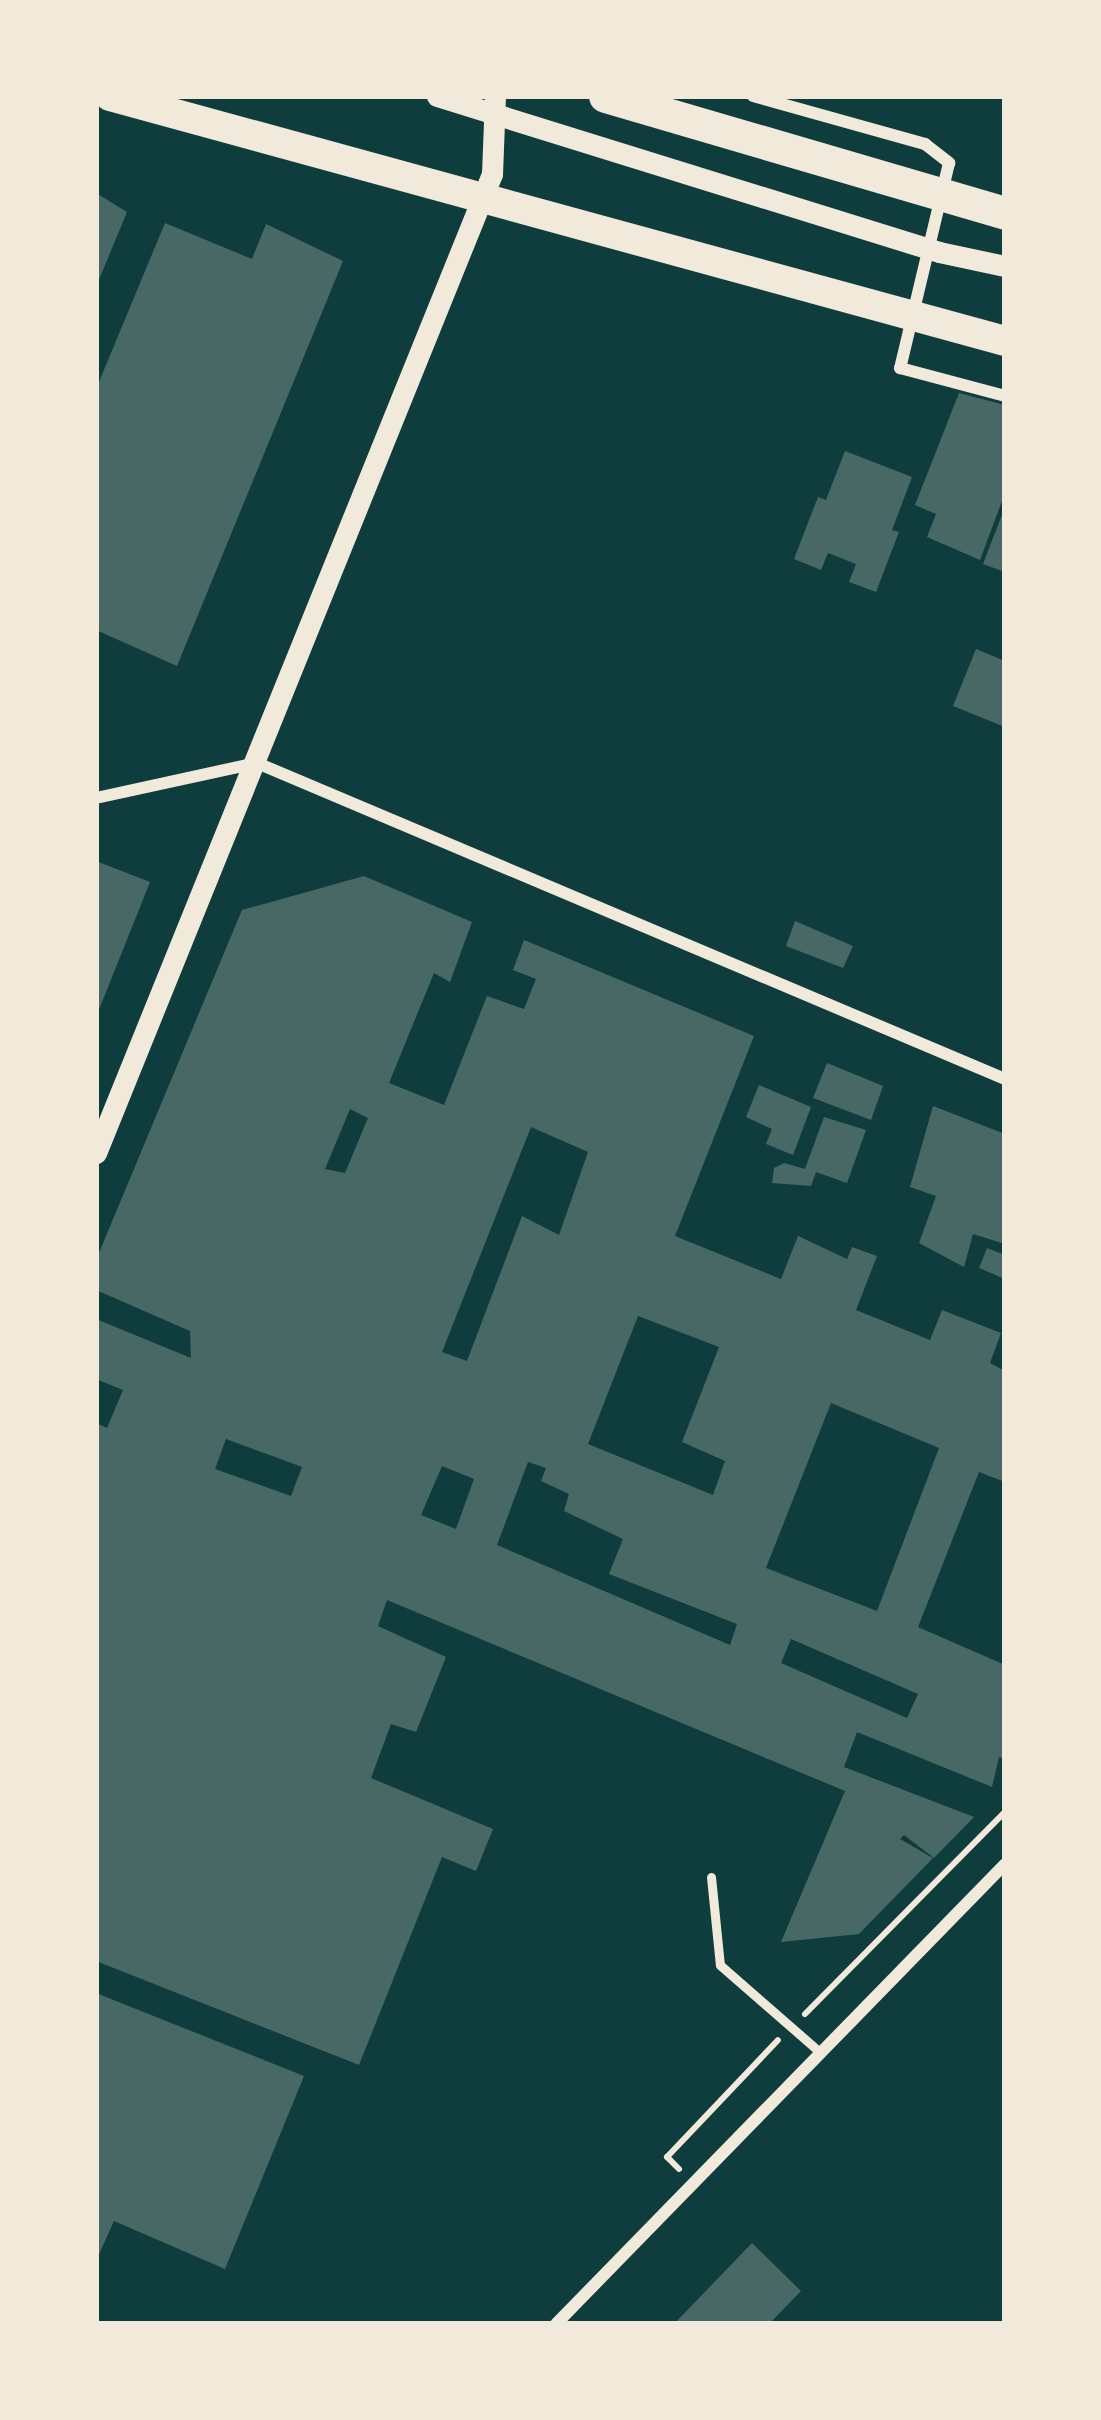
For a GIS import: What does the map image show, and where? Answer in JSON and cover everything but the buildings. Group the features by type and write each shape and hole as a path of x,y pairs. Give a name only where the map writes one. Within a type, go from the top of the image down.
{"highway":[{"path":"605,96 1005,213"}],"main road":[{"path":"110,96 1005,341"}],"street":[{"path":"436,96 939,252 1005,266"},
{"path":"96,1153 492,174 495,96"},
{"path":"753,96 925,144 949,163 900,368 1005,396"},
{"path":"96,798 257,763 1005,1078"},
{"path":"556,2324 1005,1864"}],"lane":[{"path":"711,1877 720,1965 820,2053"}],"path":[{"path":"682,2171 667,2157 1005,1812"}]}
